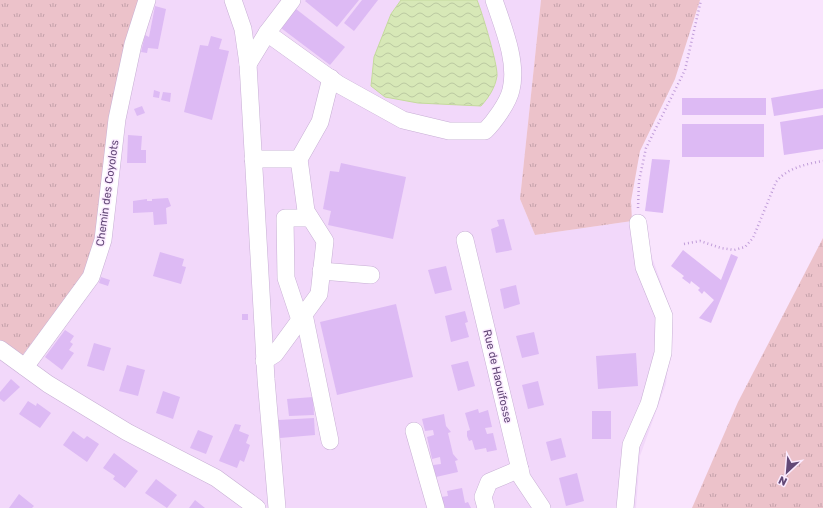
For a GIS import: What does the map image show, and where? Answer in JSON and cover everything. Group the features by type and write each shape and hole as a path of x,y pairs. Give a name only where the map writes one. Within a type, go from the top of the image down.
{"street":[{"name":"Chemin des Coyolots","path":"24,367 91,277 103,240 117,120 133,44 148,0"},
{"path":"233,0 243,29 248,64 264,361 277,508"},
{"path":"248,64 267,33 292,0"},
{"path":"267,33 331,78 403,120 449,131 485,132 494,121 511,91 512,56 494,0"},
{"path":"264,361 275,354 319,294 325,241 306,211 299,159 320,122 331,78"},
{"path":"253,159 299,159"},
{"path":"310,218 285,218 286,278 302,317 330,441"},
{"path":"625,508 631,445 650,404 663,353 664,316 644,267 638,223"},
{"name":"Rue de Haouifosse","path":"465,240 522,478 542,508"},
{"path":"321,271 371,275"},
{"path":"0,349 48,384 127,432 216,478 257,508"},
{"path":"414,431 436,508"},
{"path":"486,508 483,497 489,482 520,469"}],"path":[{"path":"638,223 639,180 646,148 685,70 701,0"},
{"path":"684,244 700,241 721,248 734,250 745,247 753,238 776,182 781,175 792,169 823,161"}],"shaded area":[{"path":"146,0 541,0 520,199 535,235 632,221 648,246 673,316 666,384 640,456 636,508 0,508 0,345"}],"green space":[{"path":"0,0 146,0 99,241 85,273 21,357 0,345"},
{"path":"541,0 700,0 675,79 640,151 631,201 632,221 535,235 520,199"},
{"path":"823,238 823,508 692,508 738,402"}],"water":[{"path":"401,0 477,0 486,26 497,70 495,84 487,99 481,106 418,103 385,97 371,86 374,57 391,14"}],"building":[{"path":"359,0 337,27 305,1"},
{"path":"362,0 378,0 354,31 344,23"},
{"path":"155,6 166,9 158,49 148,48 147,53 141,52 145,35 149,37"},
{"path":"296,9 345,47 330,65 281,28"},
{"path":"211,36 222,39 219,49 229,51 212,120 184,112 200,45 208,46"},
{"path":"823,89 823,108 774,116 771,98"},
{"path":"154,90 160,92 159,98 153,97"},
{"path":"163,92 171,93 170,102 161,100"},
{"path":"682,98 766,98 766,115 682,115"},
{"path":"142,106 145,113 137,116 134,109"},
{"path":"823,115 823,149 784,155 780,122"},
{"path":"682,124 764,124 764,157 682,157"},
{"path":"128,135 142,136 141,150 146,150 146,163 127,163"},
{"path":"652,159 670,160 663,213 645,211"},
{"path":"341,163 406,177 393,239 328,225 331,211 323,209 330,171 339,172"},
{"path":"168,198 171,206 166,208 167,224 154,225 153,212 133,213 133,201 147,199 147,201 152,201 152,199"},
{"path":"504,219 512,250 496,253 491,229 499,226 497,220"},
{"path":"683,250 721,280 731,254 738,257 711,323 699,318 714,300 704,291 702,294 698,290 700,288 691,281 690,284 682,278 684,276 671,266"},
{"path":"160,252 184,259 182,266 186,267 181,284 153,276"},
{"path":"446,266 452,290 435,294 428,270"},
{"path":"101,277 110,280 108,286 99,283"},
{"path":"516,285 520,304 504,309 500,289"},
{"path":"396,304 413,377 337,395 320,322"},
{"path":"465,311 468,322 465,323 469,337 451,342 445,316"},
{"path":"242,314 248,314 248,320 242,320"},
{"path":"65,330 74,336 70,342 73,344 69,350 74,353 62,370 45,357"},
{"path":"534,332 539,354 522,358 516,336"},
{"path":"94,343 111,348 104,371 87,366"},
{"path":"636,353 638,386 598,389 596,356"},
{"path":"468,361 475,386 458,391 451,365"},
{"path":"127,365 145,370 138,396 119,391"},
{"path":"11,379 20,387 4,402 0,399 0,392"},
{"path":"538,381 544,405 528,409 522,385"},
{"path":"163,391 180,397 173,419 156,413"},
{"path":"313,397 314,415 289,416 287,399"},
{"path":"28,401 36,406 37,403 51,413 40,428 19,414"},
{"path":"478,409 479,413 488,410 492,427 485,428 487,434 493,433 497,450 487,452 486,448 475,450 472,440 469,441 467,431 470,430 465,413"},
{"path":"592,411 611,411 611,439 592,439"},
{"path":"444,414 446,426 451,432 448,433 453,454 458,460 455,461 458,472 436,477 433,465 441,464 440,457 432,459 427,437 434,435 433,430 425,431 422,419"},
{"path":"314,418 315,435 280,438 278,420"},
{"path":"235,424 241,425 239,431 249,435 246,443 250,445 244,462 240,460 237,468 219,461"},
{"path":"198,430 213,436 206,454 190,448"},
{"path":"73,431 84,439 87,436 99,444 87,462 63,445"},
{"path":"561,438 566,457 551,461 546,442"},
{"path":"114,453 138,471 125,488 113,479 115,476 103,468"},
{"path":"577,473 584,501 566,506 559,478"},
{"path":"156,479 177,495 167,508 145,493"},
{"path":"462,488 465,503 468,502 471,508 444,508 441,497 448,496 447,491"},
{"path":"19,494 34,506 32,508 9,508"},
{"path":"195,500 205,508 189,508"}]}
